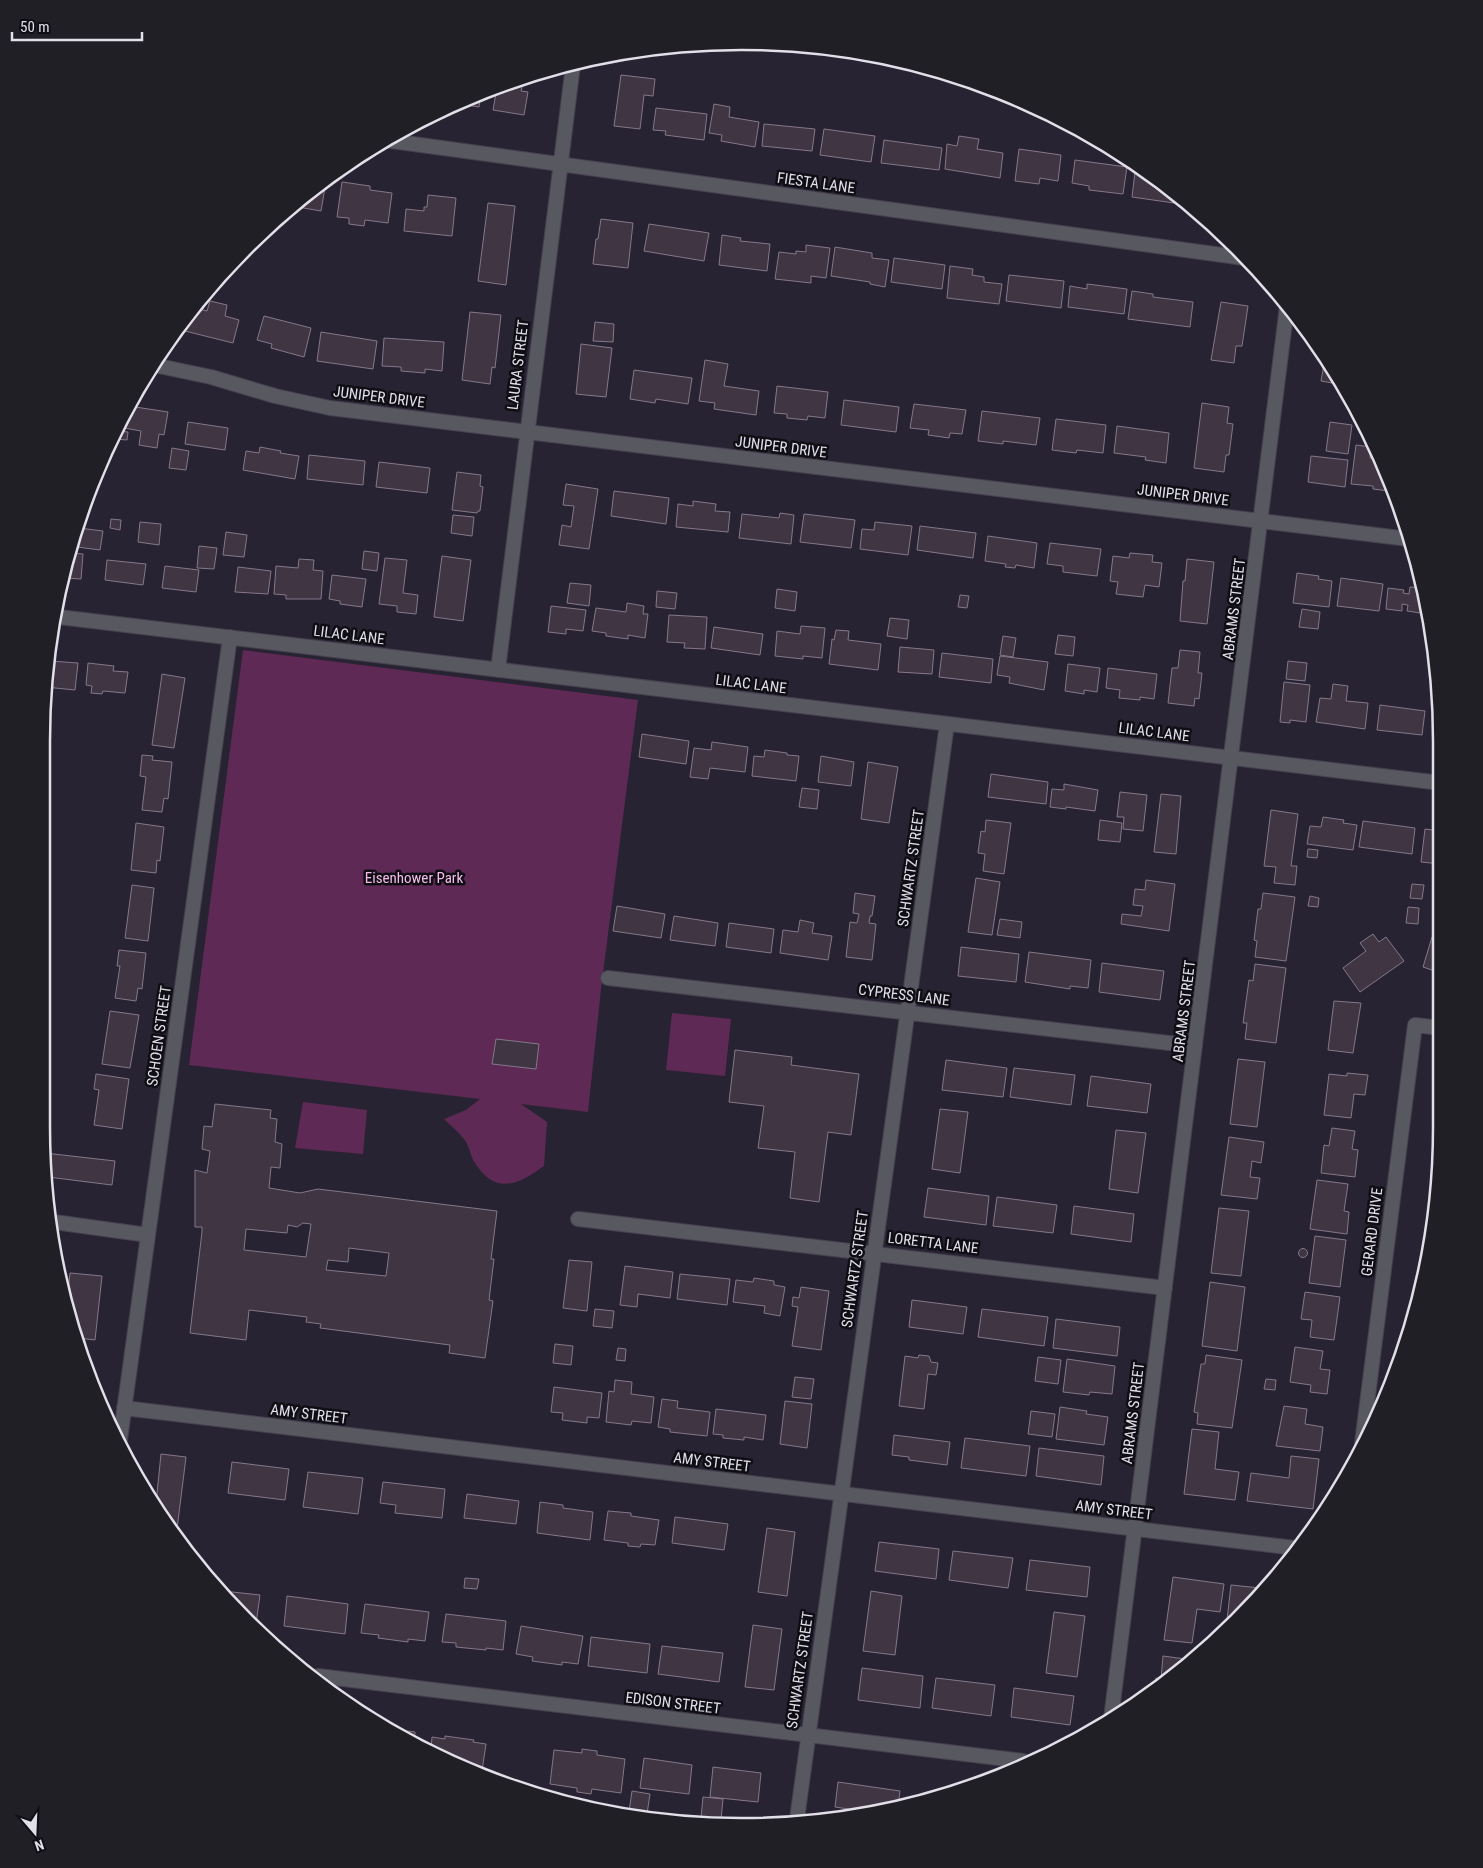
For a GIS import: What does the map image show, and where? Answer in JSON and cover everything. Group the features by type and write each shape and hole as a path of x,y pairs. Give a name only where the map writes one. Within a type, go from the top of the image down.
{"street":[{"name":"LAURA STREET","path":"498,670 572,72"},
{"name":"FIESTA LANE","path":"398,142 1233,257"},
{"name":"ABRAMS STREET","path":"1112,1710 1286,316"},
{"name":"JUNIPER DRIVE","path":"161,367 211,377 275,396 330,408 1402,538"},
{"name":"LILAC LANE","path":"61,617 1433,782"},
{"name":"SCHOEN STREET","path":"121,1432 230,637"},
{"name":"SCHWARTZ STREET","path":"797,1816 807,1735 947,724"},
{"name":"CYPRESS LANE","path":"608,978 907,1011 1196,1046"},
{"name":"GERARD DRIVE","path":"1364,1427 1415,1025 1433,1027"},
{"name":"LORETTA LANE","path":"578,1219 1165,1288"},
{"path":"57,1222 148,1235"},
{"name":"AMY STREET","path":"124,1408 1290,1547"},
{"name":"EDISON STREET","path":"323,1677 1017,1760"}],"green space":[{"name":"Eisenhower Park","path":"243,650 638,700 601,989 588,1112 521,1104 547,1122 544,1166 526,1178 508,1184 491,1180 475,1163 464,1139 444,1119 466,1110 480,1099 189,1065"},
{"path":"672,1013 731,1019 725,1076 666,1070"},
{"path":"303,1102 367,1110 363,1154 295,1148"}],"building":[{"path":"621,75 655,79 653,96 644,95 640,129 614,126"},
{"path":"522,86 521,91 528,92 524,115 493,110 495,96"},
{"path":"480,102 479,107 471,106"},
{"path":"714,104 730,107 729,117 759,122 755,147 721,141 722,135 709,133"},
{"path":"656,108 707,114 704,140 665,135 666,131 653,130"},
{"path":"764,124 815,129 812,151 762,146"},
{"path":"824,129 875,136 871,162 820,155"},
{"path":"959,136 979,139 977,149 1003,153 1000,178 945,169 947,144 957,146"},
{"path":"884,140 942,148 939,170 881,163"},
{"path":"1019,149 1061,155 1058,181 1040,178 1039,184 1015,181"},
{"path":"1075,160 1127,168 1123,194 1089,190 1089,186 1072,183"},
{"path":"1135,173 1174,203 1132,197"},
{"path":"342,182 370,186 370,190 392,193 388,223 365,220 364,226 349,224 349,218 337,217"},
{"path":"325,190 321,211 303,208"},
{"path":"428,195 456,198 452,236 404,231 406,209 424,211 424,207 427,207"},
{"path":"488,203 515,206 506,285 478,281"},
{"path":"601,219 633,223 628,268 593,264"},
{"path":"649,224 709,233 704,261 644,251"},
{"path":"722,235 741,238 740,241 770,244 767,271 719,265"},
{"path":"806,245 830,248 826,278 811,276 811,283 775,279 779,252 796,254 796,251 806,252"},
{"path":"835,247 872,253 872,258 889,260 885,287 870,284 870,282 831,276"},
{"path":"894,258 945,265 942,289 891,282"},
{"path":"950,266 973,269 972,275 984,277 984,282 1002,284 999,304 947,298"},
{"path":"1009,275 1064,281 1061,308 1006,301"},
{"path":"1087,284 1127,289 1124,314 1068,307 1070,286 1087,289"},
{"path":"1132,291 1153,294 1153,297 1193,302 1190,327 1128,319"},
{"path":"210,301 227,305 225,316 239,320 233,343 186,331 202,310 207,311"},
{"path":"1221,302 1248,306 1242,346 1236,346 1234,363 1211,360"},
{"path":"470,312 501,315 495,368 492,367 490,384 462,380"},
{"path":"264,316 311,328 304,357 271,348 272,344 257,340"},
{"path":"595,322 614,324 613,342 593,341"},
{"path":"321,332 377,341 373,369 317,361"},
{"path":"384,338 444,342 442,371 425,369 425,373 401,371 401,367 382,366"},
{"path":"581,344 612,348 606,397 576,394"},
{"path":"705,360 728,364 724,386 759,391 756,415 714,409 715,403 699,401"},
{"path":"1323,369 1332,383 1321,381"},
{"path":"634,370 692,378 688,404 656,399 655,403 630,399"},
{"path":"777,386 828,392 825,418 808,416 807,420 787,418 787,414 774,413"},
{"path":"844,400 899,407 896,432 841,425"},
{"path":"1202,403 1229,407 1227,423 1233,424 1229,455 1226,455 1224,472 1194,468"},
{"path":"914,404 966,410 962,434 950,433 949,438 928,435 929,430 910,428"},
{"path":"137,407 168,412 164,435 159,434 157,448 139,445 141,431 125,428"},
{"path":"982,411 1040,418 1036,445 1003,441 1003,444 978,441"},
{"path":"1056,419 1106,425 1103,453 1077,450 1076,453 1052,450"},
{"path":"188,422 228,428 225,450 185,444"},
{"path":"1330,422 1352,425 1348,454 1326,451"},
{"path":"1117,426 1169,433 1166,463 1145,460 1146,457 1114,453"},
{"path":"123,432 128,432 127,440 119,439"},
{"path":"1356,445 1367,446 1385,491 1373,489 1373,486 1351,484"},
{"path":"260,447 299,456 295,479 243,470 246,451 259,453"},
{"path":"172,448 189,451 186,470 169,468"},
{"path":"309,455 365,461 363,485 307,479"},
{"path":"1311,456 1348,460 1345,487 1308,482"},
{"path":"379,462 430,468 427,493 376,487"},
{"path":"457,472 481,475 480,486 483,487 480,511 477,513 452,510"},
{"path":"566,484 598,489 589,549 559,545 562,525 571,527 574,506 563,505"},
{"path":"614,491 669,498 666,524 611,516"},
{"path":"693,501 716,504 715,511 730,512 728,532 676,527 678,504 693,506"},
{"path":"780,513 794,515 791,544 739,538 742,514 779,518"},
{"path":"804,514 855,520 851,548 800,542"},
{"path":"453,515 474,517 472,536 451,533"},
{"path":"111,519 121,520 120,530 110,528"},
{"path":"140,522 161,524 159,545 138,542"},
{"path":"875,522 912,526 908,555 860,549 862,529 874,530"},
{"path":"920,526 976,533 973,558 917,550"},
{"path":"84,529 103,531 100,550 79,547"},
{"path":"226,532 247,535 244,557 223,555"},
{"path":"988,536 1037,543 1034,568 1016,565 1015,568 1005,567 1006,564 985,561"},
{"path":"1050,543 1101,549 1097,576 1063,572 1063,566 1047,564"},
{"path":"199,546 217,548 214,569 197,568"},
{"path":"364,551 379,553 377,571 362,569"},
{"path":"77,553 83,554 81,579 70,578"},
{"path":"1130,553 1153,555 1152,562 1162,563 1159,587 1145,585 1143,597 1116,594 1118,582 1110,581 1113,556 1129,558"},
{"path":"442,556 471,560 463,621 434,617"},
{"path":"385,558 407,560 403,593 418,595 416,614 397,612 397,606 379,604"},
{"path":"299,559 314,560 313,570 323,571 321,599 286,599 286,595 274,594 276,566 298,568"},
{"path":"1187,559 1214,562 1207,624 1180,621 1183,581 1185,581"},
{"path":"107,560 146,564 143,585 105,580"},
{"path":"165,566 199,570 196,592 162,588"},
{"path":"238,567 271,571 268,594 235,592"},
{"path":"1297,573 1319,576 1318,579 1332,581 1329,607 1293,603"},
{"path":"332,575 366,579 362,607 340,604 340,601 329,599"},
{"path":"1341,578 1383,584 1379,611 1337,606"},
{"path":"570,583 591,585 589,606 567,603"},
{"path":"1410,587 1415,587 1421,613 1407,611 1408,605 1402,604 1402,611 1386,609 1388,588 1404,590 1403,593 1409,594"},
{"path":"777,589 797,592 795,611 775,608"},
{"path":"657,591 677,593 675,609 656,607"},
{"path":"960,595 969,596 967,608 958,607"},
{"path":"627,603 644,606 643,614 648,614 645,638 628,635 628,639 606,636 606,633 592,631 596,608 626,612"},
{"path":"551,606 586,610 583,631 566,629 566,634 548,632"},
{"path":"1302,609 1320,612 1318,629 1299,627"},
{"path":"669,615 707,617 705,649 684,648 685,643 667,642"},
{"path":"890,618 909,620 907,639 887,636"},
{"path":"801,626 825,628 822,658 803,656 803,659 775,656 777,631 800,634"},
{"path":"714,627 763,634 760,655 711,648"},
{"path":"836,630 849,631 848,640 881,644 878,670 829,664 832,639 834,640"},
{"path":"1058,635 1075,637 1073,656 1055,654"},
{"path":"1003,636 1016,638 1013,657 1000,655"},
{"path":"900,647 934,650 932,674 898,672"},
{"path":"1180,650 1200,652 1198,673 1202,673 1199,699 1195,698 1194,706 1168,703 1172,668 1178,668"},
{"path":"942,653 993,659 991,683 939,677"},
{"path":"1000,656 1048,662 1044,690 1009,683 1010,677 997,675"},
{"path":"55,661 78,663 75,690 52,688"},
{"path":"1288,661 1307,663 1305,681 1286,679"},
{"path":"88,663 114,666 113,671 128,672 125,693 103,691 102,694 91,693 92,686 86,685"},
{"path":"1068,664 1100,668 1097,692 1084,690 1084,694 1065,691"},
{"path":"1108,668 1157,674 1154,699 1140,697 1140,700 1119,698 1120,690 1106,688"},
{"path":"162,674 185,678 174,748 152,745"},
{"path":"1284,682 1310,685 1306,722 1290,720 1290,723 1280,722"},
{"path":"1333,684 1348,686 1346,701 1368,703 1365,729 1316,722 1320,698 1331,699"},
{"path":"1380,705 1425,711 1422,735 1377,730"},
{"path":"642,734 689,741 686,764 639,757"},
{"path":"712,742 748,747 745,772 710,768 708,779 690,777 694,748 711,750"},
{"path":"765,750 799,756 796,781 752,776 754,756 764,757"},
{"path":"142,755 153,756 152,760 172,762 168,799 164,798 162,812 142,810 146,777 140,776"},
{"path":"821,756 854,762 851,786 818,782"},
{"path":"868,762 898,767 889,823 861,819"},
{"path":"991,774 1048,782 1046,804 988,797"},
{"path":"1064,784 1098,790 1095,811 1050,807 1052,789 1064,790"},
{"path":"802,788 819,790 817,809 799,807"},
{"path":"1120,792 1147,795 1143,831 1123,829 1124,817 1117,817"},
{"path":"1161,794 1181,796 1176,854 1154,852"},
{"path":"1271,810 1298,814 1291,866 1297,866 1295,885 1274,883 1276,867 1264,866"},
{"path":"1323,817 1344,820 1343,823 1357,825 1353,850 1307,844 1310,826 1321,827"},
{"path":"986,820 1011,823 1004,874 983,871 985,854 978,853 981,831 985,832"},
{"path":"1100,820 1122,823 1120,842 1098,840"},
{"path":"1363,821 1415,828 1412,854 1359,847"},
{"path":"136,823 164,827 160,861 157,860 156,873 131,870"},
{"path":"1425,829 1433,830 1433,863 1421,862"},
{"path":"1308,849 1318,850 1317,858 1307,857"},
{"path":"976,878 1000,882 992,935 968,932"},
{"path":"1146,880 1175,884 1169,931 1121,924 1122,914 1141,916 1143,906 1133,905 1135,889 1145,890"},
{"path":"1412,884 1424,885 1422,899 1410,898"},
{"path":"132,885 154,888 148,941 125,938"},
{"path":"855,893 875,896 869,923 876,924 872,960 846,957 850,922 857,923 859,914 853,913"},
{"path":"1263,893 1295,897 1286,961 1255,957 1257,941 1254,940 1258,909 1261,909"},
{"path":"1310,896 1319,898 1318,907 1308,906"},
{"path":"617,906 665,914 661,938 613,931"},
{"path":"1408,907 1419,908 1418,924 1406,923"},
{"path":"674,916 718,923 715,946 670,940"},
{"path":"1000,919 1022,922 1020,938 997,935"},
{"path":"800,920 814,923 812,933 832,936 828,960 780,953 783,930 798,932"},
{"path":"729,923 774,929 771,953 726,947"},
{"path":"1373,934 1379,942 1386,937 1404,961 1360,992 1343,968 1366,951 1360,943"},
{"path":"1432,937 1433,937 1433,970 1423,967"},
{"path":"961,947 1019,954 1016,982 958,976"},
{"path":"119,950 146,953 142,989 138,988 136,1001 115,998 120,966 117,966"},
{"path":"1029,952 1091,960 1088,988 1070,986 1070,989 1025,982"},
{"path":"1102,963 1164,971 1160,1000 1099,992"},
{"path":"1255,964 1286,968 1276,1043 1245,1039 1247,1023 1243,1023 1249,980 1253,981"},
{"path":"1334,1001 1361,1003 1353,1053 1328,1050"},
{"path":"110,1011 139,1015 130,1068 102,1064"},
{"path":"496,1039 539,1044 536,1069 492,1064"},
{"path":"735,1050 792,1057 791,1065 859,1074 851,1135 828,1132 819,1202 790,1198 795,1152 758,1148 764,1106 729,1102"},
{"path":"1238,1059 1265,1062 1257,1127 1230,1124"},
{"path":"946,1060 1007,1068 1003,1097 942,1090"},
{"path":"1014,1068 1075,1075 1071,1105 1010,1097"},
{"path":"1347,1073 1368,1075 1365,1095 1354,1094 1351,1118 1324,1115 1329,1074 1347,1076"},
{"path":"96,1074 129,1079 122,1129 94,1125 99,1090 94,1089"},
{"path":"1091,1076 1151,1084 1147,1113 1087,1106"},
{"path":"215,1104 271,1110 270,1118 277,1119 275,1142 282,1144 280,1168 271,1167 269,1188 300,1193 318,1189 497,1211 491,1259 494,1259 489,1300 493,1301 485,1358 449,1353 450,1345 320,1328 321,1324 306,1322 307,1317 249,1310 246,1340 190,1333 202,1232 202,1227 195,1227 195,1170 207,1173 210,1151 202,1149 204,1126 212,1127","holes":["303,1223 311,1224 306,1257 244,1250 246,1229 287,1233 288,1225 297,1227","349,1248 389,1253 386,1276 326,1270 328,1260 348,1262"]},
{"path":"940,1109 968,1112 960,1173 932,1169"},
{"path":"1332,1128 1355,1131 1352,1149 1358,1150 1355,1177 1321,1173 1324,1145 1329,1146"},
{"path":"1116,1130 1146,1133 1138,1193 1109,1189"},
{"path":"1229,1137 1264,1142 1261,1163 1252,1161 1250,1177 1260,1178 1257,1199 1221,1195"},
{"path":"51,1154 115,1161 112,1185 52,1177"},
{"path":"1317,1180 1348,1184 1344,1211 1349,1212 1347,1234 1310,1229"},
{"path":"928,1188 989,1196 986,1225 924,1217"},
{"path":"997,1197 1057,1205 1053,1233 993,1226"},
{"path":"1074,1206 1134,1214 1131,1242 1071,1234"},
{"path":"1219,1208 1249,1211 1241,1276 1211,1273"},
{"path":"1315,1236 1346,1240 1340,1287 1309,1283"},
{"path":"1303,1248 1308,1253 1303,1258 1298,1253"},
{"path":"569,1260 592,1262 587,1311 563,1308"},
{"path":"625,1266 673,1272 670,1298 638,1294 637,1307 620,1305"},
{"path":"70,1273 102,1276 95,1340 84,1339 69,1284"},
{"path":"680,1274 730,1279 727,1305 677,1299"},
{"path":"754,1278 774,1281 774,1285 785,1287 780,1316 764,1313 765,1306 733,1302 736,1280 753,1282"},
{"path":"1210,1282 1245,1287 1237,1351 1202,1346"},
{"path":"801,1287 829,1291 821,1350 792,1346 798,1307 792,1306 793,1297 799,1298"},
{"path":"1305,1292 1340,1297 1334,1340 1310,1337 1312,1320 1301,1319"},
{"path":"912,1300 967,1307 963,1334 909,1327"},
{"path":"595,1309 614,1311 612,1328 593,1326"},
{"path":"982,1309 1048,1317 1044,1346 978,1337"},
{"path":"1056,1319 1120,1327 1117,1356 1053,1348"},
{"path":"555,1344 573,1346 571,1365 553,1363"},
{"path":"1295,1347 1323,1351 1320,1369 1330,1370 1327,1394 1310,1392 1311,1385 1290,1382"},
{"path":"618,1348 626,1349 625,1361 616,1360"},
{"path":"919,1355 929,1356 931,1362 938,1363 936,1375 928,1374 924,1409 899,1406 905,1356 918,1358"},
{"path":"1206,1355 1242,1360 1232,1428 1197,1424 1198,1413 1194,1412 1201,1364 1205,1364"},
{"path":"1038,1357 1061,1360 1058,1384 1035,1381"},
{"path":"1067,1359 1115,1366 1112,1394 1090,1392 1089,1395 1063,1392"},
{"path":"795,1377 814,1379 811,1399 792,1397"},
{"path":"1266,1379 1276,1380 1275,1390 1264,1389"},
{"path":"615,1380 632,1382 631,1394 654,1397 651,1423 632,1421 631,1425 606,1422 609,1391 614,1392"},
{"path":"554,1387 602,1393 599,1418 587,1417 587,1423 562,1420 563,1413 551,1412"},
{"path":"662,1399 678,1401 677,1408 710,1412 707,1436 670,1432 670,1429 658,1427"},
{"path":"785,1401 812,1404 807,1448 780,1444"},
{"path":"1284,1406 1307,1409 1305,1424 1323,1427 1320,1451 1276,1446"},
{"path":"1060,1407 1087,1411 1086,1414 1108,1417 1104,1445 1056,1439"},
{"path":"716,1409 766,1415 763,1440 744,1437 744,1440 723,1438 723,1435 713,1434"},
{"path":"1031,1411 1055,1414 1052,1437 1028,1434"},
{"path":"1192,1429 1219,1432 1215,1469 1239,1472 1235,1500 1184,1494"},
{"path":"894,1435 950,1442 947,1465 909,1460 909,1457 892,1455"},
{"path":"965,1438 1030,1446 1026,1476 961,1468"},
{"path":"1039,1448 1104,1456 1101,1485 1036,1476"},
{"path":"161,1454 186,1457 177,1525 157,1495"},
{"path":"1291,1456 1319,1459 1313,1509 1247,1501 1251,1473 1289,1478"},
{"path":"232,1462 289,1469 285,1500 228,1493"},
{"path":"308,1472 363,1478 358,1514 303,1507"},
{"path":"383,1482 445,1489 442,1518 395,1513 396,1505 380,1503"},
{"path":"467,1494 519,1501 516,1524 464,1518"},
{"path":"540,1502 563,1505 563,1508 593,1512 590,1540 537,1533"},
{"path":"608,1511 631,1513 631,1516 659,1520 655,1545 641,1544 640,1547 628,1546 628,1543 604,1540"},
{"path":"675,1517 728,1524 724,1550 672,1543"},
{"path":"767,1528 795,1532 787,1596 758,1592"},
{"path":"879,1542 939,1549 936,1579 875,1571"},
{"path":"953,1551 1013,1558 1008,1588 949,1580"},
{"path":"1030,1560 1090,1567 1087,1597 1026,1590"},
{"path":"1173,1577 1224,1584 1220,1612 1197,1609 1192,1643 1164,1640"},
{"path":"465,1578 479,1579 477,1589 464,1588"},
{"path":"1231,1585 1256,1588 1230,1615 1227,1618"},
{"path":"871,1591 902,1596 895,1655 863,1651"},
{"path":"231,1592 260,1595 257,1619"},
{"path":"287,1596 348,1604 345,1634 284,1626"},
{"path":"365,1604 429,1612 425,1641 408,1639 408,1642 378,1638 379,1635 361,1633"},
{"path":"1054,1612 1085,1616 1077,1677 1046,1673"},
{"path":"446,1614 506,1621 503,1650 456,1647 456,1643 442,1642"},
{"path":"753,1625 782,1629 774,1690 745,1687"},
{"path":"521,1626 583,1636 578,1664 562,1662 562,1665 532,1661 533,1657 516,1654"},
{"path":"591,1637 650,1644 647,1673 588,1666"},
{"path":"662,1646 723,1653 719,1682 658,1674"},
{"path":"1163,1656 1182,1659 1162,1675"},
{"path":"862,1668 923,1676 920,1708 858,1700"},
{"path":"936,1678 995,1685 991,1716 932,1708"},
{"path":"1014,1688 1074,1696 1070,1725 1011,1717"},
{"path":"445,1736 474,1740 473,1742 486,1744 483,1767 431,1744 432,1737 445,1739"},
{"path":"582,1749 597,1751 597,1755 625,1759 621,1793 592,1789 591,1794 577,1792 577,1788 550,1784 554,1750 582,1753"},
{"path":"644,1758 692,1765 689,1794 640,1788"},
{"path":"713,1767 761,1773 758,1802 710,1797"},
{"path":"838,1782 900,1791 899,1799 876,1805 850,1809 835,1807"},
{"path":"632,1791 650,1794 647,1811 629,1809"},
{"path":"703,1797 723,1799 721,1818 701,1817"}]}
